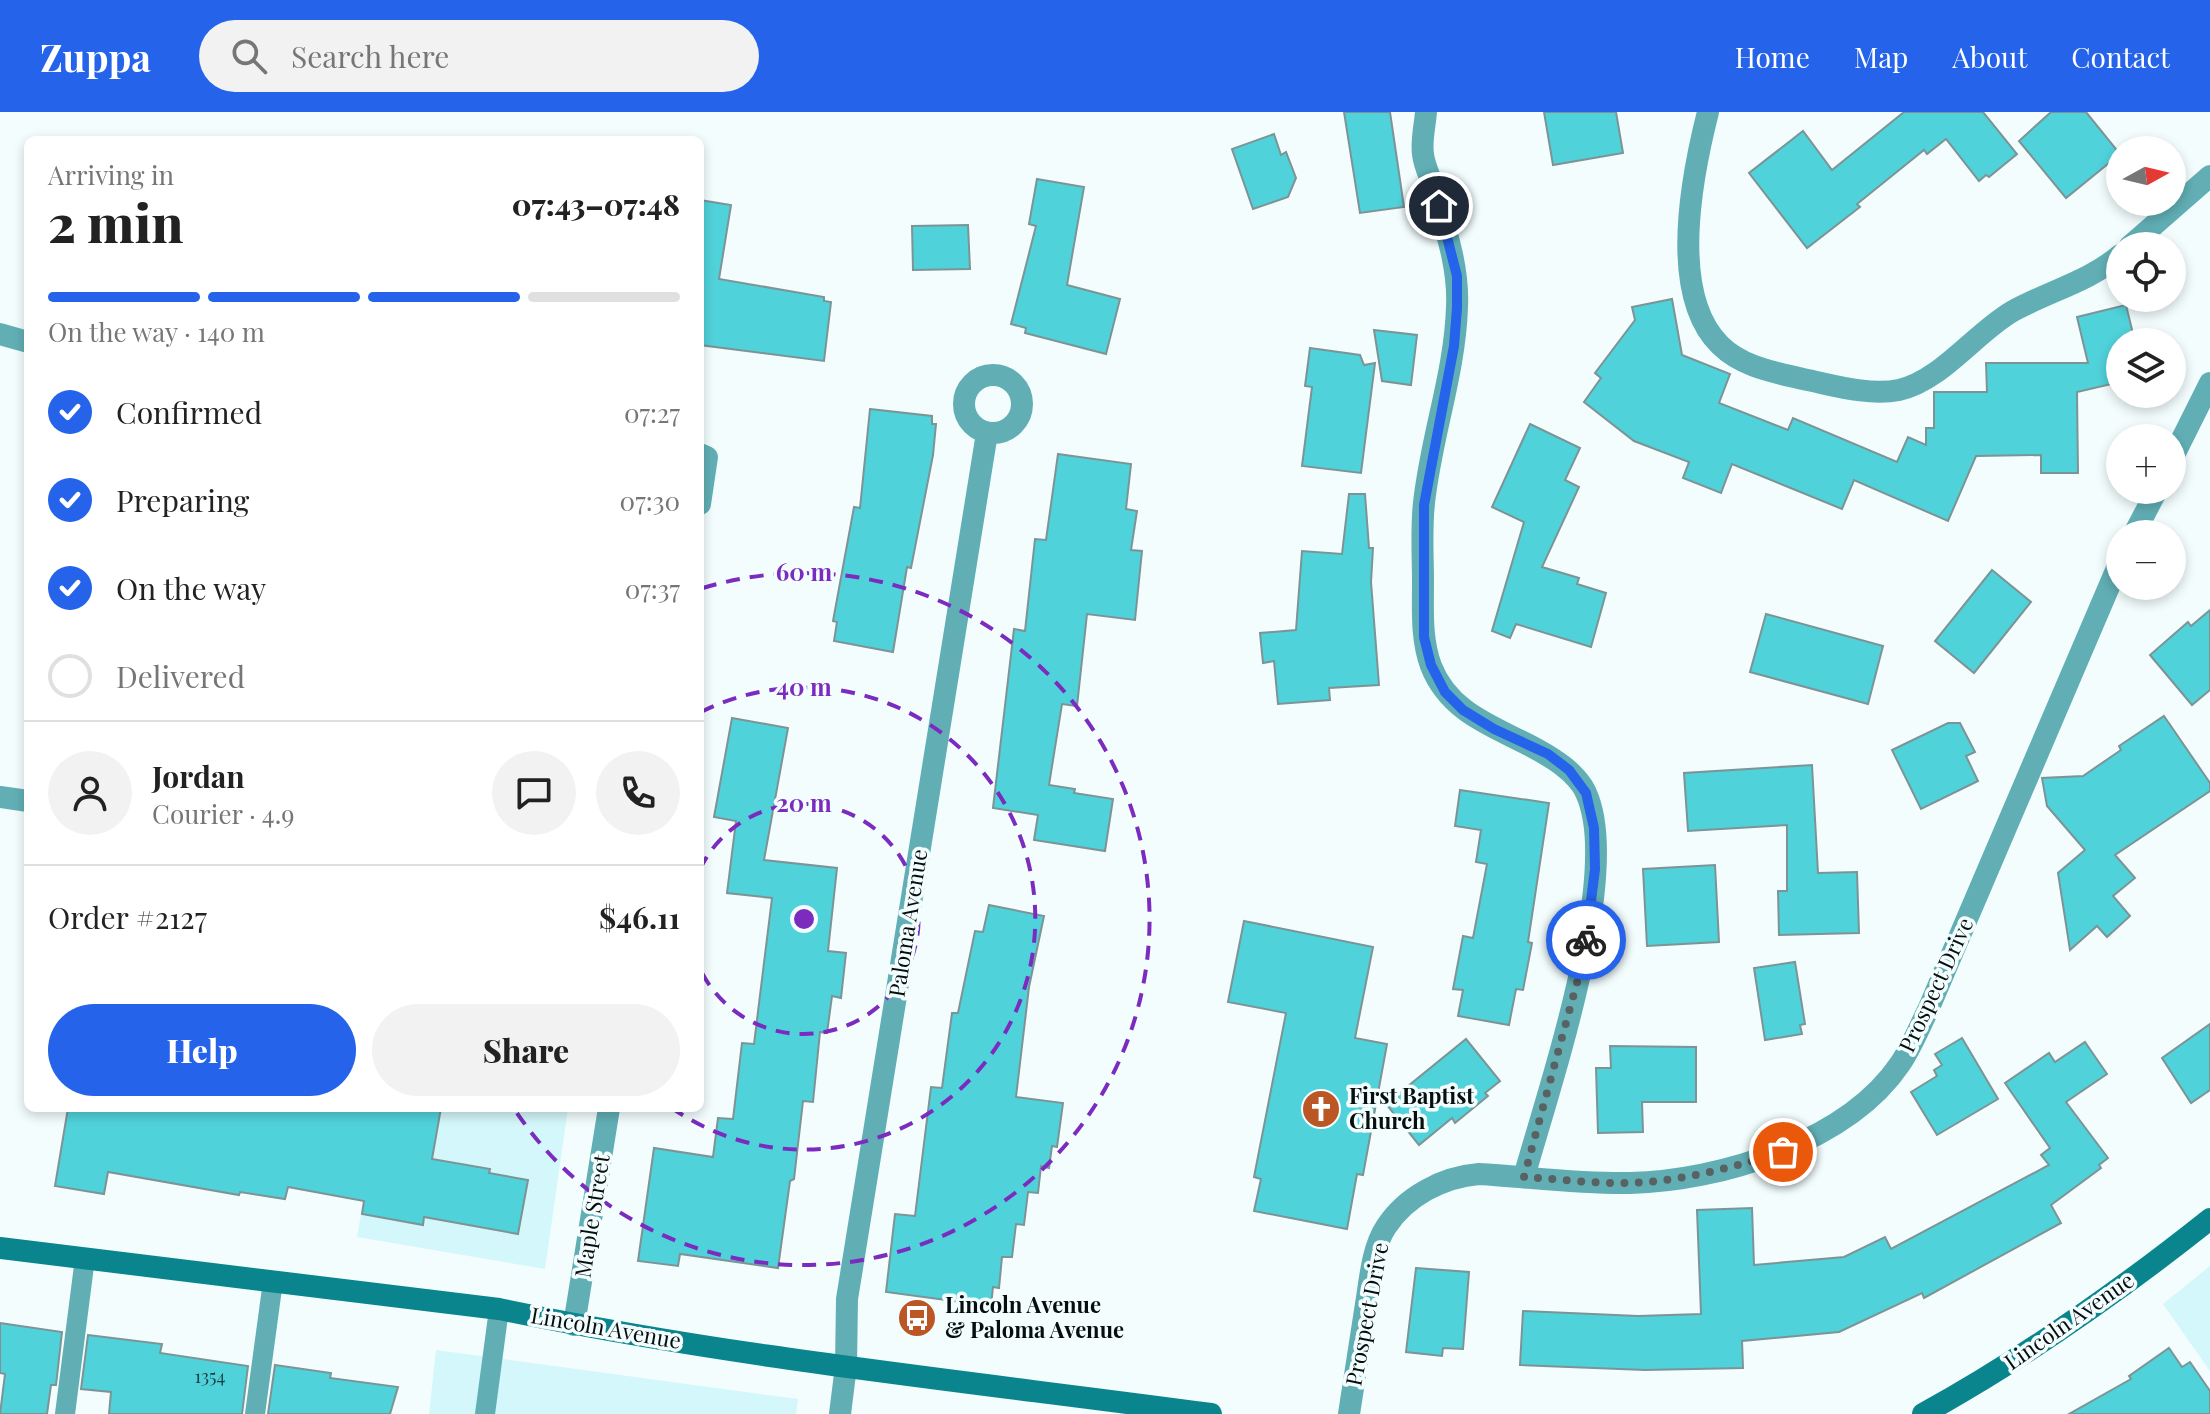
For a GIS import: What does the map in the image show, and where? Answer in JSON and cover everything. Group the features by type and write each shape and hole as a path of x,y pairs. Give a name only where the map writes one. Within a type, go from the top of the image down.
{"main road":[{"name":"Lincoln Avenue","path":"1923,1414 1980,1383 2168,1252 2210,1219"},
{"name":"Lincoln Avenue","path":"0,1248 499,1309 574,1325 846,1366 1146,1410 1211,1414"}],"street":[{"path":"1426,112 1423,155 1457,276 1457,308 1454,346 1424,505 1424,637 1431,665 1445,692 1463,710 1494,729 1548,754 1569,770 1586,793 1594,828 1594,884 1579,975 1524,1177"},
{"path":"1708,112 1698,152 1690,211 1689,262 1695,300 1706,325 1720,345 1741,360 1762,369 1846,388 1898,390 1919,383 2011,312 2106,263"},
{"path":"2146,232 2210,176"},
{"path":"0,334 24,341"},
{"path":"2186,431 2210,383"},
{"name":"Paloma Avenue","path":"840,1414 846,1366 847,1299 987,433"},
{"name":"Prospect Drive","path":"1349,1414 1373,1266 1385,1228 1409,1202 1430,1187 1456,1176 1479,1174 1630,1183 1687,1177 1783,1152 1836,1124 1869,1097 1899,1065 1928,1010 2106,594"},
{"path":"0,797 24,800"},
{"name":"Maple Street","path":"574,1325 608,1112"}],"lane":[{"path":"65,1414 85,1258"},
{"path":"255,1414 273,1281"},
{"path":"485,1414 499,1309"}],"shaded area":[{"path":"379,1112 567,1112 545,1269 357,1237"},
{"path":"2210,1266 2210,1371 2163,1304"},
{"path":"436,1350 798,1399 796,1414 429,1414"}],"building":[{"path":"1344,112 1390,112 1404,207 1360,213"},
{"path":"1544,112 1616,112 1623,153 1553,165"},
{"path":"1904,112 1983,112 2017,154 1989,177 1986,175 1979,181 1946,139 1927,154 1924,150 1857,204 1860,207 1807,248 1749,173 1803,131 1832,170"},
{"path":"2051,112 2086,112 2106,137 2106,165 2066,198 2019,141"},
{"path":"1274,134 1281,155 1286,152 1296,178 1288,197 1253,209 1232,149"},
{"path":"1037,179 1084,187 1067,285 1120,299 1106,354 1025,333 1026,328 1011,324 1036,226 1029,224"},
{"path":"704,201 731,205 719,279 824,297 824,301 831,302 824,361 704,346"},
{"path":"968,225 970,269 913,270 912,226"},
{"path":"1672,299 1682,355 1730,374 1719,403 1788,430 1793,418 1897,462 1908,437 1926,445 1926,428 1934,428 1934,392 1987,392 1986,363 2088,363 2077,317 2106,310 2128,312 2132,328 2106,328 2106,385 2077,392 2078,473 2041,473 2041,455 1976,456 1948,521 1854,480 1842,509 1732,464 1721,493 1683,478 1689,462 1634,441 1584,402 1601,378 1595,373 1635,320 1632,307"},
{"path":"1374,330 1417,335 1411,385 1382,381"},
{"path":"1310,348 1360,355 1364,365 1375,363 1361,473 1302,466 1312,387 1305,386"},
{"path":"870,409 932,416 932,424 936,424 933,455 911,568 907,567 893,652 834,641 837,622 833,621 854,507 860,508"},
{"path":"1530,424 1580,448 1565,480 1579,487 1542,567 1579,578 1577,584 1606,593 1591,647 1516,624 1510,638 1492,631 1524,522 1492,507"},
{"path":"1058,454 1131,464 1126,509 1137,511 1131,550 1142,551 1135,620 1087,614 1077,706 1062,704 1049,785 1075,789 1074,793 1113,799 1105,851 1034,840 1038,815 993,808 1014,629 1025,631 1035,539 1046,540"},
{"path":"1349,494 1365,494 1369,548 1373,548 1371,582 1379,685 1329,688 1330,700 1278,704 1274,661 1263,663 1260,633 1296,630 1302,551 1342,554"},
{"path":"1992,570 2031,602 1974,673 1935,641"},
{"path":"2210,610 2210,690 2192,705 2150,655 2188,622 2191,626"},
{"path":"1766,614 1883,646 1868,704 1750,672"},
{"path":"2164,716 2210,783 2210,791 2115,855 2135,878 2113,896 2130,916 2107,937 2097,926 2070,950 2058,873 2085,850 2047,806 2042,778 2083,776 2121,750 2119,746"},
{"path":"732,718 788,728 764,860 837,868 828,951 846,953 841,998 832,996 827,1033 820,1032 813,1102 803,1101 794,1179 790,1181 778,1268 680,1254 678,1266 638,1261 654,1148 713,1157 718,1118 733,1119 742,1043 754,1044 772,898 727,893 736,821 714,817"},
{"path":"1948,723 1960,723 1975,752 1966,756 1978,781 1921,809 1892,750"},
{"path":"1812,765 1818,873 1857,872 1859,933 1779,935 1778,891 1787,891 1787,825 1688,831 1684,773"},
{"path":"1460,790 1549,803 1528,942 1532,943 1523,990 1516,989 1509,1025 1458,1016 1463,990 1453,989 1463,936 1473,938 1487,864 1476,862 1481,830 1455,826"},
{"path":"1715,865 1719,942 1647,946 1643,869"},
{"path":"989,905 1044,916 1029,987 1016,1097 1063,1103 1057,1147 1052,1146 1049,1168 1041,1166 1038,1193 1028,1192 1024,1225 1016,1224 1012,1257 1002,1257 999,1288 993,1287 991,1306 886,1292 895,1214 915,1216 931,1087 942,1088 952,1013 958,1013 975,931 983,932"},
{"name":"First Baptist Church","path":"1244,921 1373,947 1355,1038 1387,1044 1363,1175 1357,1174 1347,1229 1254,1211 1261,1179 1254,1177 1286,1013 1228,1002"},
{"path":"1795,962 1805,1024 1800,1025 1802,1034 1765,1040 1754,968"},
{"path":"2210,1024 2210,1090 2191,1103 2162,1058"},
{"path":"1962,1038 1998,1099 1937,1135 1911,1092 1937,1076 1934,1070 1942,1065 1935,1054"},
{"path":"1466,1039 1500,1081 1485,1093 1488,1096 1455,1123 1452,1118 1419,1145 1386,1104"},
{"path":"2085,1042 2107,1074 2066,1102 2108,1158 2099,1165 2101,1168 2051,1205 2061,1223 1924,1298 1922,1293 1839,1332 1742,1341 1743,1368 1645,1370 1520,1365 1523,1311 1638,1316 1701,1314 1697,1210 1752,1208 1754,1265 1844,1257 1885,1237 1891,1249 2049,1165 2041,1155 2050,1148 2005,1083 2049,1053 2055,1062"},
{"path":"1610,1046 1696,1047 1696,1102 1642,1102 1643,1132 1598,1133 1596,1068 1611,1068"},
{"path":"67,1112 440,1112 432,1159 490,1169 489,1173 528,1180 518,1234 424,1217 423,1225 362,1214 364,1201 288,1187 285,1199 240,1192 239,1195 108,1172 104,1194 55,1186"},
{"path":"1416,1268 1469,1272 1463,1349 1443,1348 1442,1356 1406,1352"},
{"path":"0,1323 62,1332 56,1385 51,1385 47,1414 0,1414 5,1374 0,1373"},
{"path":"88,1335 162,1344 160,1353 248,1366 242,1414 109,1414 111,1392 81,1389"},
{"path":"2169,1348 2182,1367 2190,1362 2210,1391 2210,1414 2069,1414 2131,1379 2129,1376"},
{"path":"275,1365 331,1373 330,1378 398,1387 390,1414 268,1414"}],"way so far":[{"path":"1586,940 1524,1177 1630,1183 1687,1177 1783,1152"}],"place":[{"name":"First Baptist Church","path":"1321,1109"},
{"name":"Lincoln Avenue & Paloma Avenue","path":"917,1318"}],"route":[{"path":"1439,206 1457,276 1457,308 1454,346 1424,505 1424,637 1431,665 1445,692 1463,710 1494,729 1548,754 1569,770 1586,793 1594,828 1595,869 1586,940"}]}
